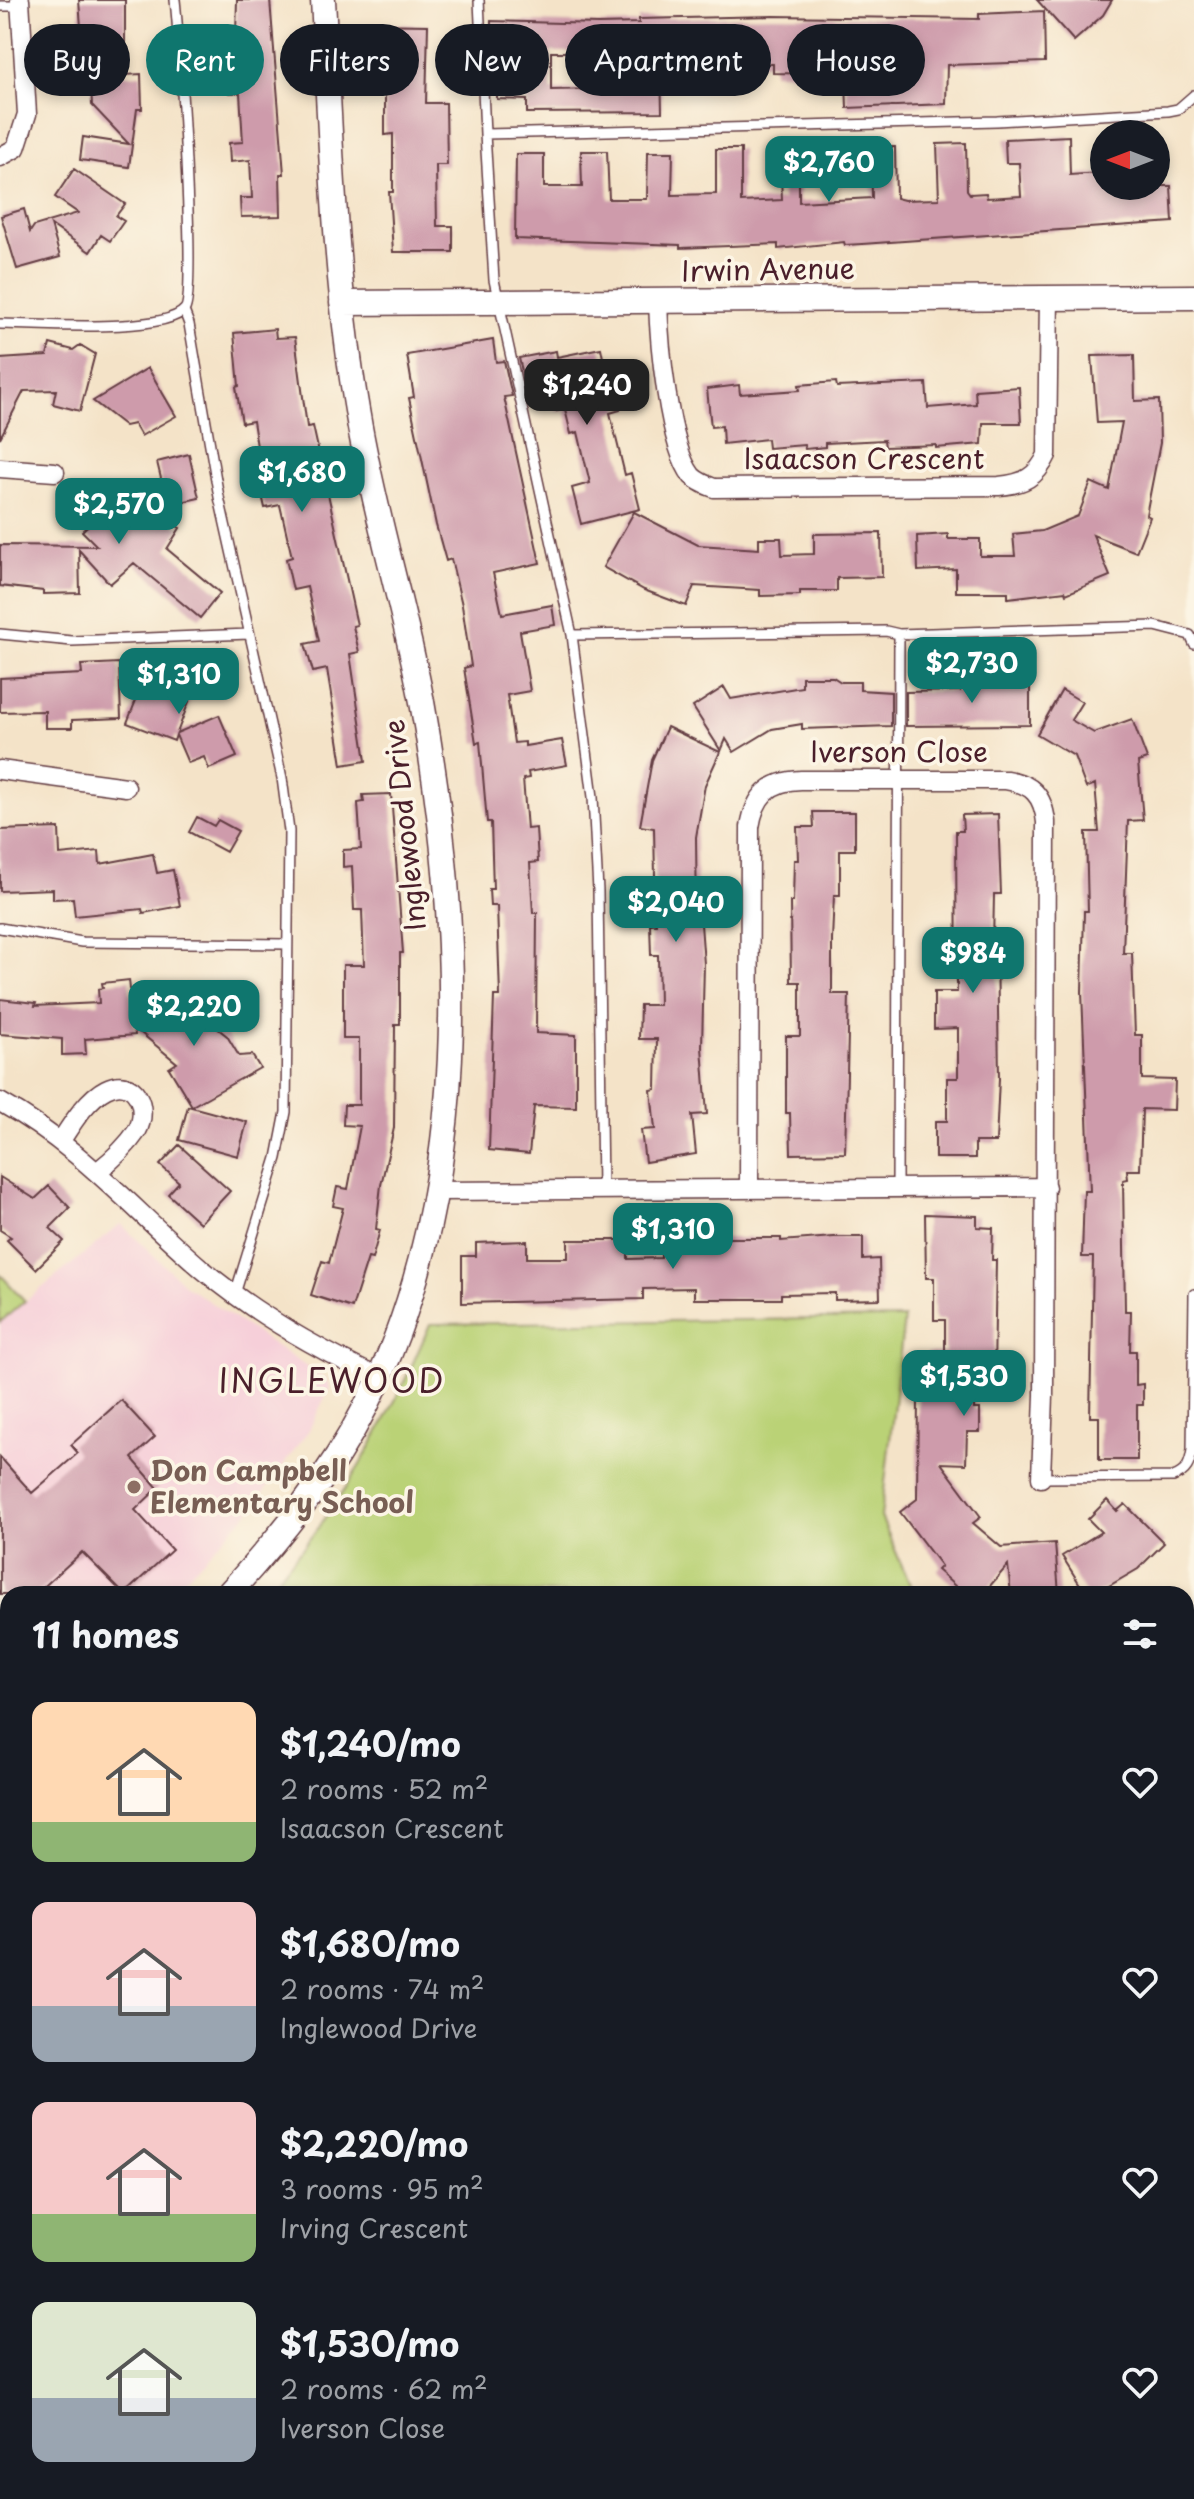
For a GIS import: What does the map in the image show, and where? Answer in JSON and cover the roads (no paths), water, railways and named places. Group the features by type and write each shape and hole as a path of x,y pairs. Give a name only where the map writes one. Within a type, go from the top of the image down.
{"street":[{"name":"Inglewood Drive","path":"235,1586 301,1510 351,1433 379,1378 410,1300 437,1191 449,1048 449,970 441,844 422,703 366,464 342,303 323,0"},
{"path":"0,157 16,148 27,114 20,3"},
{"name":"Isaacson Crescent","path":"658,301 659,349 680,449 692,475 702,483 714,488 983,486 1024,482 1042,466 1047,455 1049,297"},
{"name":"Irwin Avenue","path":"342,303 1194,297"},
{"path":"0,468 55,472"},
{"path":"0,770 126,787"},
{"name":"Iverson Close","path":"749,1188 750,827 756,799 786,781 1006,780 1025,784 1042,799 1046,822 1046,1187 1041,1478"},
{"path":"62,1139 103,1090 117,1085 131,1088 141,1099 143,1114 136,1131 98,1171"},
{"path":"0,1102 62,1139 204,1270 235,1294 298,1337 379,1378"},
{"path":"437,1191 1046,1187"}],"lane":[{"path":"0,324 155,325 184,311 189,300 188,252 175,0"},
{"path":"479,0 485,134 498,302 572,635 593,797 598,891 602,1189"},
{"path":"0,6 20,3"},
{"path":"485,134 1013,120 1178,109 1194,95"},
{"path":"184,311 189,324 219,497 282,778 289,831 286,1112 277,1158 235,1294"},
{"path":"572,635 886,631 899,634 1155,626 1190,635 1194,644"},
{"path":"0,634 72,641 249,634"},
{"path":"897,1188 899,634"},
{"path":"0,928 97,942 286,944"},
{"path":"1041,1478 1173,1477 1182,1474 1190,1464 1192,1450 1194,1294"}],"place":[{"name":"Don Campbell Elementary School","path":"134,1487"}],"district":[{"name":"INGLEWOOD","path":"332,1382"}]}
